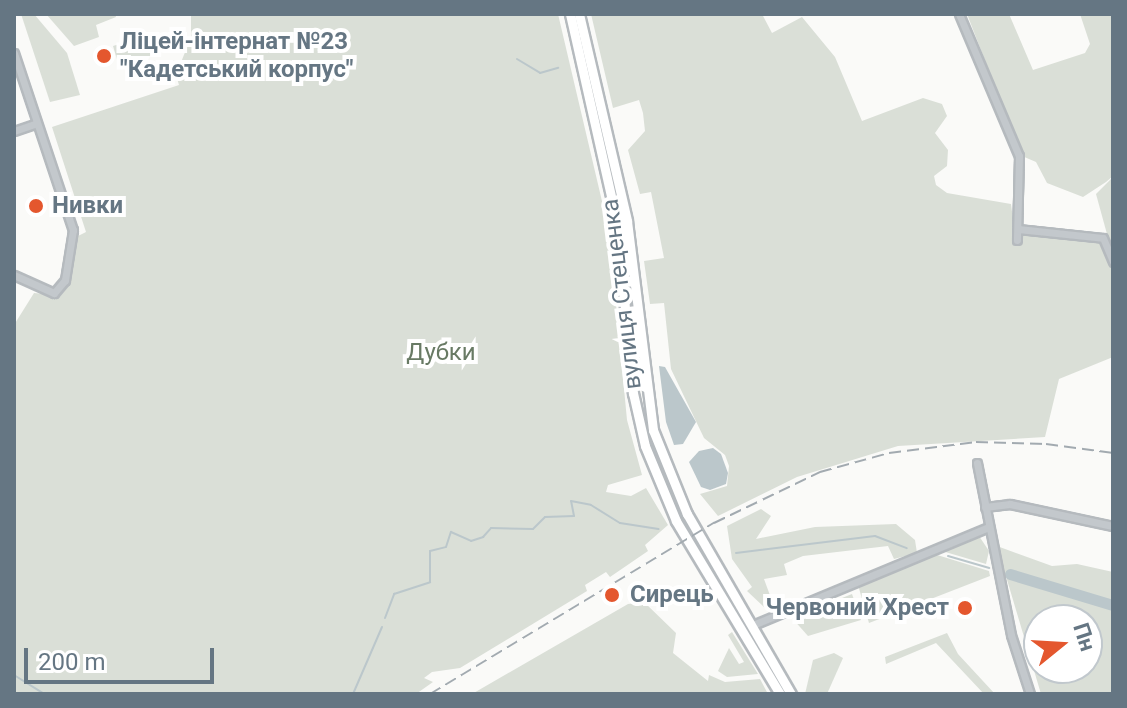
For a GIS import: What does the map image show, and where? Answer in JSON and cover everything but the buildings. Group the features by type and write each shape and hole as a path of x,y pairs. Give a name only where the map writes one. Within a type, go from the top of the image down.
{"main road":[{"name":"вулиця Стеценка","path":"570,14 617,222 641,431 662,492 780,694"},
{"name":"вулиця Стеценка","path":"579,14 627,221 646,400 667,473 791,694"}],"street":[{"path":"959,14 1019,156 1017,240"},
{"path":"14,53 73,230 65,280 57,290 49,294 14,275"},
{"path":"14,131 37,123"},
{"path":"1018,229 1103,238 1113,262"},
{"path":"977,463 1011,635 1030,694"},
{"path":"985,507 1010,504 1113,526"},
{"path":"753,625 988,527"}],"green space":[{"path":"21,14 34,14 67,53 80,95 50,102"},
{"path":"46,14 115,14 116,17 96,25 99,37 74,46"},
{"name":"Дубки","path":"191,14 558,14 609,231 627,420 642,475 608,485 606,492 631,496 646,488 668,525 645,545 648,551 610,577 606,572 585,585 587,591 460,668 432,672 424,678 433,682 416,694 14,694 14,325 34,293 55,295 68,283 76,237 86,232 52,127 179,85 176,75 191,37"},
{"path":"591,14 762,14 772,33 802,17 835,57 862,121 923,98 942,104 947,116 935,133 948,150 947,166 934,176 936,185 947,193 1011,204 1016,242 1022,233 1101,241 1113,270 1113,357 1059,379 1045,437 898,446 797,477 718,516 700,494 727,486 729,466 725,455 704,438 671,369 664,303 650,304 644,261 664,258 651,192 640,194 628,150 645,131 643,113 639,100 613,108"},
{"path":"967,14 1009,14 1033,70 1085,53 1090,44 1080,14 1113,14 1113,176 1083,197 1047,183 1036,162 1022,156"},
{"path":"152,34 158,54 119,66 113,46"},
{"path":"1113,177 1113,256 1096,194"},
{"path":"761,509 771,516 756,539 815,527 896,524 915,540 917,553 894,559 888,546 803,556 784,564 787,575 764,579 775,609 766,609 747,591 752,587 732,559 727,526"},
{"path":"979,536 989,551 986,564 942,551"},
{"path":"997,546 1052,566 1077,564 1113,572 1113,694 1041,694 1038,684 1103,684 1103,604 1023,604 1023,633"},
{"path":"934,554 989,571 990,576 869,623 858,585"},
{"path":"852,594 861,620 808,636 792,618"},
{"path":"644,602 676,633 673,653 708,681 709,675 725,682 760,679 768,694 472,694 628,604"},
{"path":"732,632 758,674 727,677 718,671 729,648 739,664 744,662 728,635"},
{"path":"947,633 958,654 995,694 984,694 936,643 886,664 885,657"},
{"path":"834,653 843,658 827,694 805,694 813,660"}],"shaded area":[{"path":"659,366 665,367 696,422 683,444 674,445 666,422"},
{"path":"713,448 721,454 728,473 726,484 710,490 701,487 689,462 699,451"}],"waterway":[{"path":"517,59 540,73 558,68"},
{"name":"Сирець","path":"385,618 394,594 430,582 430,551 446,547 451,532 471,541 483,537 491,528 533,529 545,517 574,516 571,501 591,505 620,523 659,529"},
{"name":"Сирець","path":"736,553 875,536 907,548"},
{"name":"Сирець","path":"948,556 989,568"},
{"name":"Сирець","path":"1010,574 1113,605"},
{"name":"Сирець","path":"353,694 382,627"},
{"name":"Сирець","path":"14,675 45,694"}],"railway":[{"path":"430,694 714,523 820,472 889,453 976,442 1046,444 1113,453"}],"place":[{"name":"Ліцей-інтернат №23 \"Кадетський корпус\"","path":"104,56"},
{"name":"Нивки","path":"36,206"},
{"name":"Сирець","path":"612,595"},
{"name":"Червоний Хрест","path":"965,608"}]}
